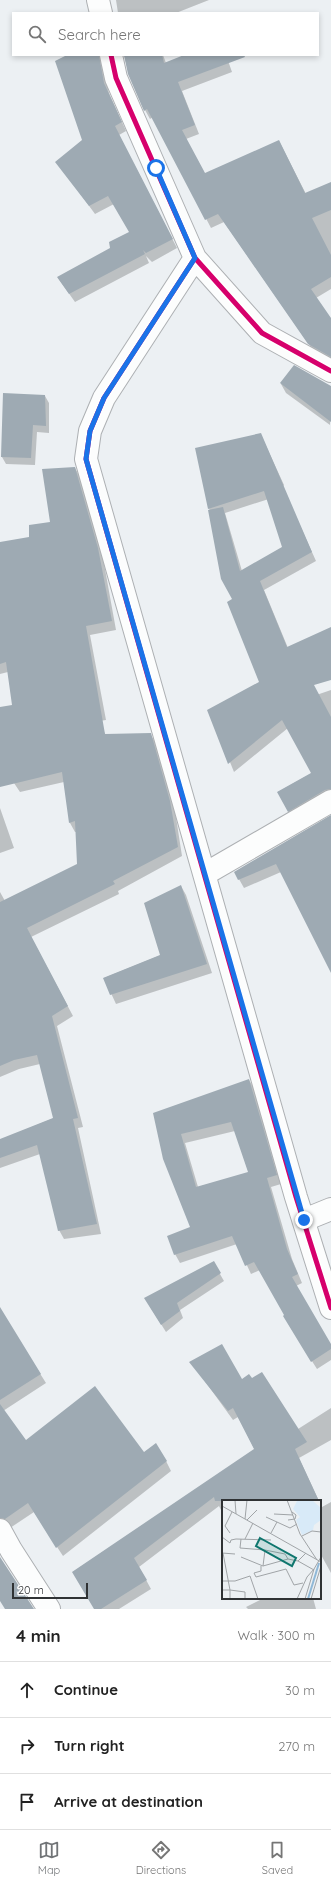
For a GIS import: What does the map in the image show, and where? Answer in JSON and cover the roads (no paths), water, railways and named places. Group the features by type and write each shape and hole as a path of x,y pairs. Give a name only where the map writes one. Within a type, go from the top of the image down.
{"street":[{"path":"98,0 101,12"},
{"path":"111,56 116,78 195,258 262,333 331,371"},
{"path":"195,258 104,398 90,431 86,459 304,1220 331,1308"},
{"path":"205,874 331,801"},
{"path":"304,1220 331,1209"},
{"path":"0,1530 5,1552 49,1609"}]}
